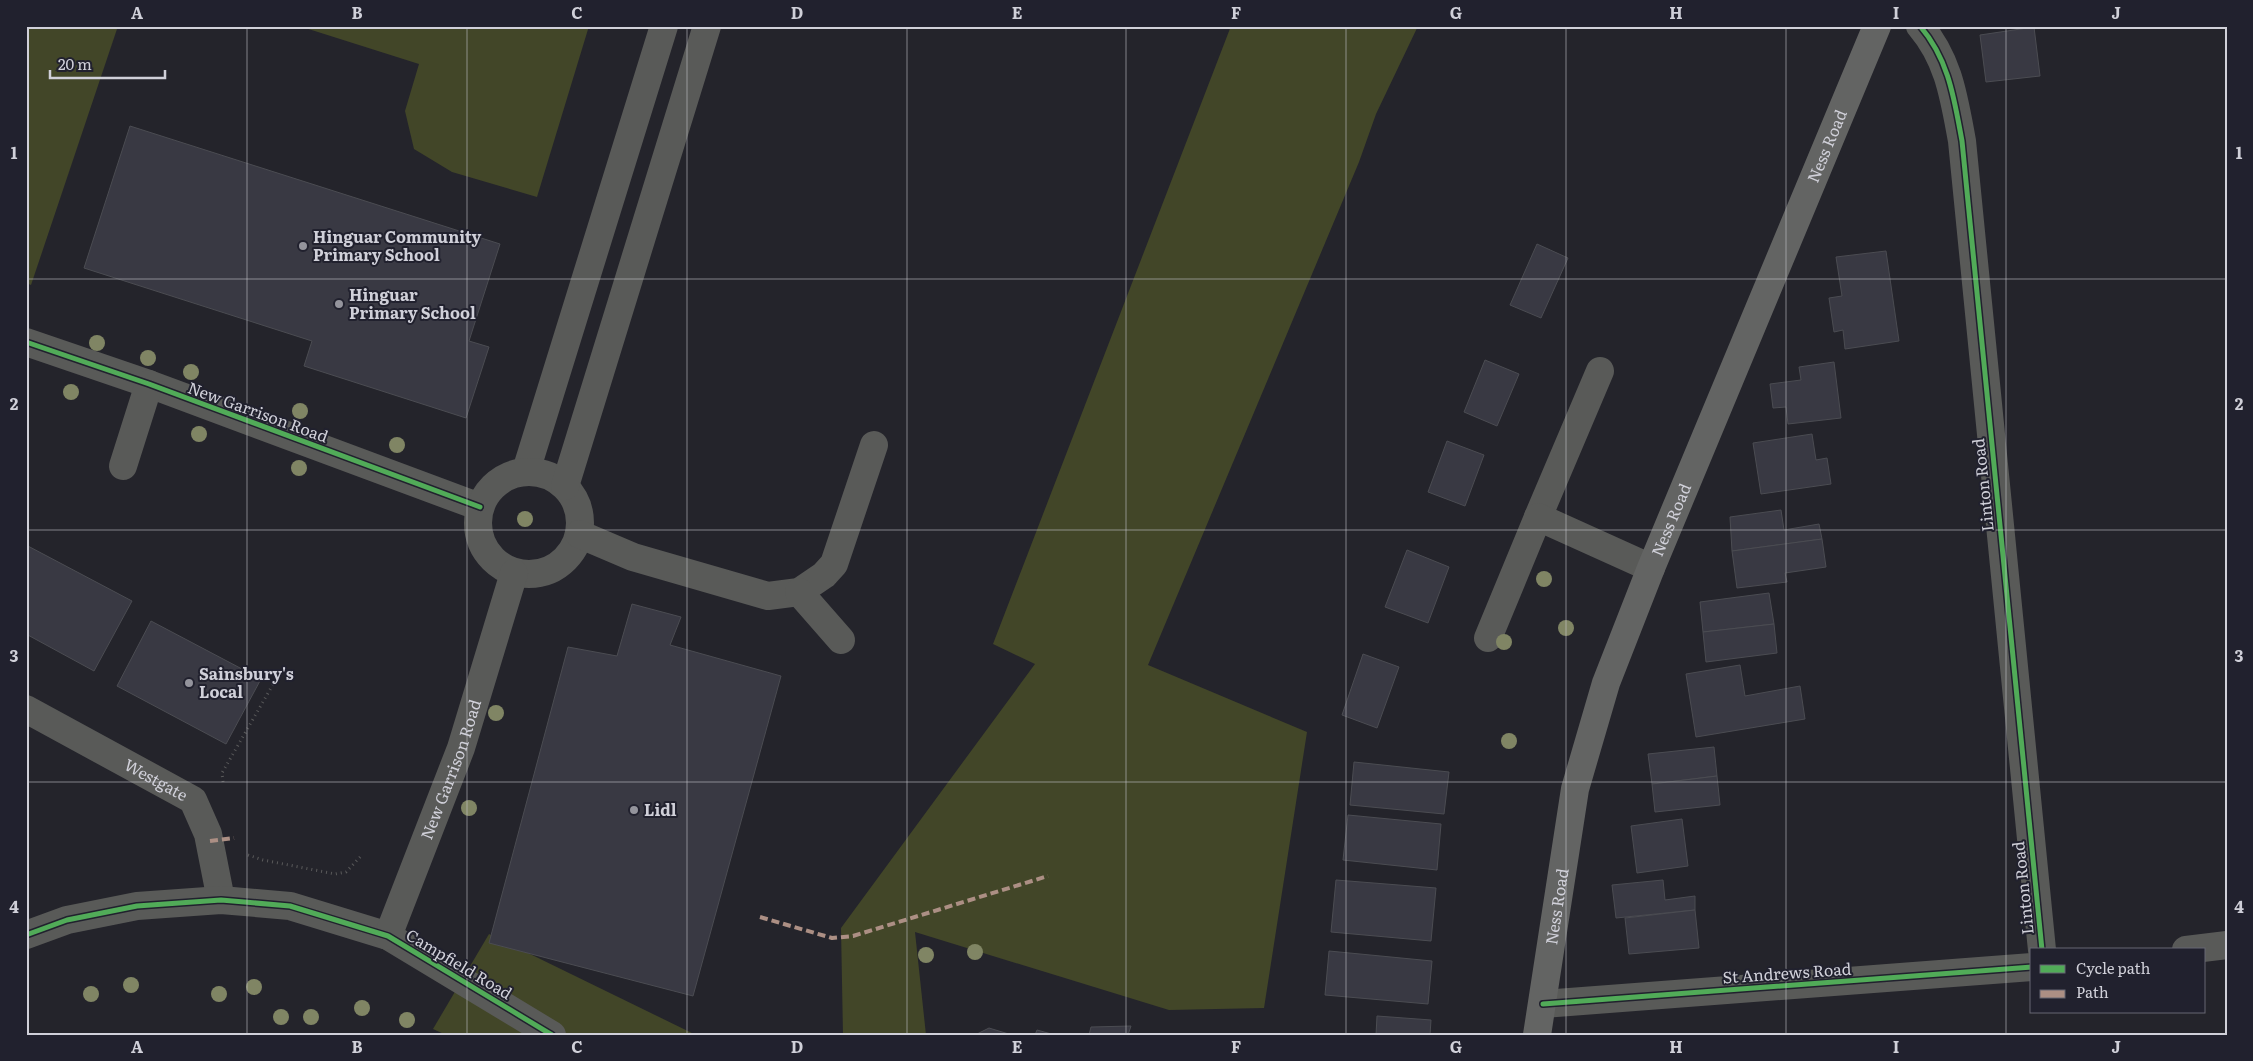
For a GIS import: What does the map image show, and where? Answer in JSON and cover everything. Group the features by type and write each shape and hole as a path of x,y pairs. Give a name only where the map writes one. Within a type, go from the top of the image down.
{"main road":[{"name":"Ness Road","path":"1537,1035 1575,789 1606,683 1650,568 1877,26"}],"street":[{"path":"526,471 664,26"},
{"path":"565,486 708,26"},
{"name":"Linton Road","path":"1920,26 1933,42 1951,81 1962,141 2042,948"},
{"name":"New Garrison Road","path":"26,342 149,384 480,508"},
{"path":"1488,638 1600,371"},
{"path":"123,466 149,384"},
{"path":"579,534 633,557 768,596 799,592 824,575 834,564 874,445"},
{"path":"526,471 548,475 565,486 579,510 579,534 570,554 553,568 528,574 514,573 489,555 480,539 478,522 484,497 502,479 526,471"},
{"path":"1538,517 1650,568"},
{"name":"New Garrison Road","path":"388,936 461,748 514,573"},
{"path":"799,592 841,640"},
{"name":"Westgate","path":"26,709 193,800 208,834 221,900"},
{"name":"Campfield Road","path":"26,935 67,920 137,906 221,900 290,906 388,936 552,1035"},
{"path":"2202,948 2227,945"},
{"name":"St Andrews Road","path":"1543,1004 2030,967"}],"path":[{"path":"224,790 222,773 274,681"},
{"path":"241,850 252,858 335,874 346,872 361,856"}],"green space":[{"path":"26,26 118,26 31,285 26,283"},
{"path":"299,26 589,26 537,197 452,172 414,149 405,111 419,64"},
{"path":"1231,26 1418,26 1376,114 1359,162 1148,665 1307,732 1264,1008 1169,1010 915,932 926,1035 843,1035 841,928 1035,664 993,644"},
{"path":"489,934 696,1035 446,1035 433,1029"}],"building":[{"path":"2034,27 2040,76 1986,82 1980,35"},
{"name":"Hinguar Primary School","path":"130,126 500,244 469,341 489,347 466,418 304,366 312,341 84,268"},
{"path":"1537,244 1568,258 1541,318 1510,305"},
{"path":"1886,251 1899,341 1845,349 1843,330 1834,332 1829,298 1842,296 1836,257"},
{"path":"1485,360 1519,374 1497,426 1464,412"},
{"path":"1834,362 1841,418 1788,424 1786,407 1773,408 1770,384 1801,380 1799,367"},
{"path":"1812,434 1816,460 1827,458 1831,484 1761,494 1753,443"},
{"path":"1447,441 1484,455 1465,506 1428,492"},
{"path":"1781,510 1784,530 1819,524 1822,539 1732,551 1730,517"},
{"path":"1822,539 1826,567 1785,573 1787,582 1737,588 1732,551"},
{"path":"26,545 132,601 94,671 26,634"},
{"path":"1407,550 1449,567 1428,623 1385,607"},
{"path":"1769,593 1774,624 1703,632 1700,602"},
{"name":"Lidl","path":"632,604 681,617 670,645 781,676 693,996 489,943 568,647 617,656"},
{"name":"Sainsbury's Local","path":"151,621 261,679 226,744 117,686"},
{"path":"1774,624 1777,653 1706,662 1703,632"},
{"path":"1363,654 1399,667 1377,728 1342,715"},
{"path":"1740,665 1745,696 1800,686 1805,719 1696,737 1686,674"},
{"path":"1714,747 1717,776 1652,784 1648,754"},
{"path":"1354,762 1449,772 1444,814 1350,805"},
{"path":"1717,776 1720,805 1655,812 1652,784"},
{"path":"1348,815 1441,824 1437,870 1343,860"},
{"path":"1682,819 1688,866 1637,873 1631,826"},
{"path":"1336,880 1436,888 1431,941 1331,932"},
{"path":"1663,880 1665,900 1695,896 1695,910 1616,918 1612,885"},
{"path":"1695,910 1699,948 1629,954 1625,918"},
{"path":"1329,951 1432,961 1428,1004 1325,995"},
{"path":"1377,1016 1431,1020 1430,1035 1376,1035"},
{"path":"1131,1026 1128,1035 1089,1035 1091,1027"},
{"path":"989,1028 1012,1035 975,1035"},
{"path":"1037,1030 1055,1035 1035,1035"}],"marked path":[{"path":"210,841 234,838"},
{"path":"760,917 832,938 853,936 1048,876"}],"cycle path":[{"path":"1920,26 1938,52 1944,66 1953,95 1962,141 2042,948"},
{"path":"26,342 149,384 480,507"},
{"path":"26,935 67,920 137,906 221,900 290,906 388,936 552,1035"},
{"path":"1543,1004 2030,967"}],"place":[{"name":"Hinguar Community Primary School","path":"303,246"},
{"name":"Hinguar Primary School","path":"339,304"},
{"name":"Sainsbury's Local","path":"189,683"},
{"name":"Lidl","path":"634,810"}]}
